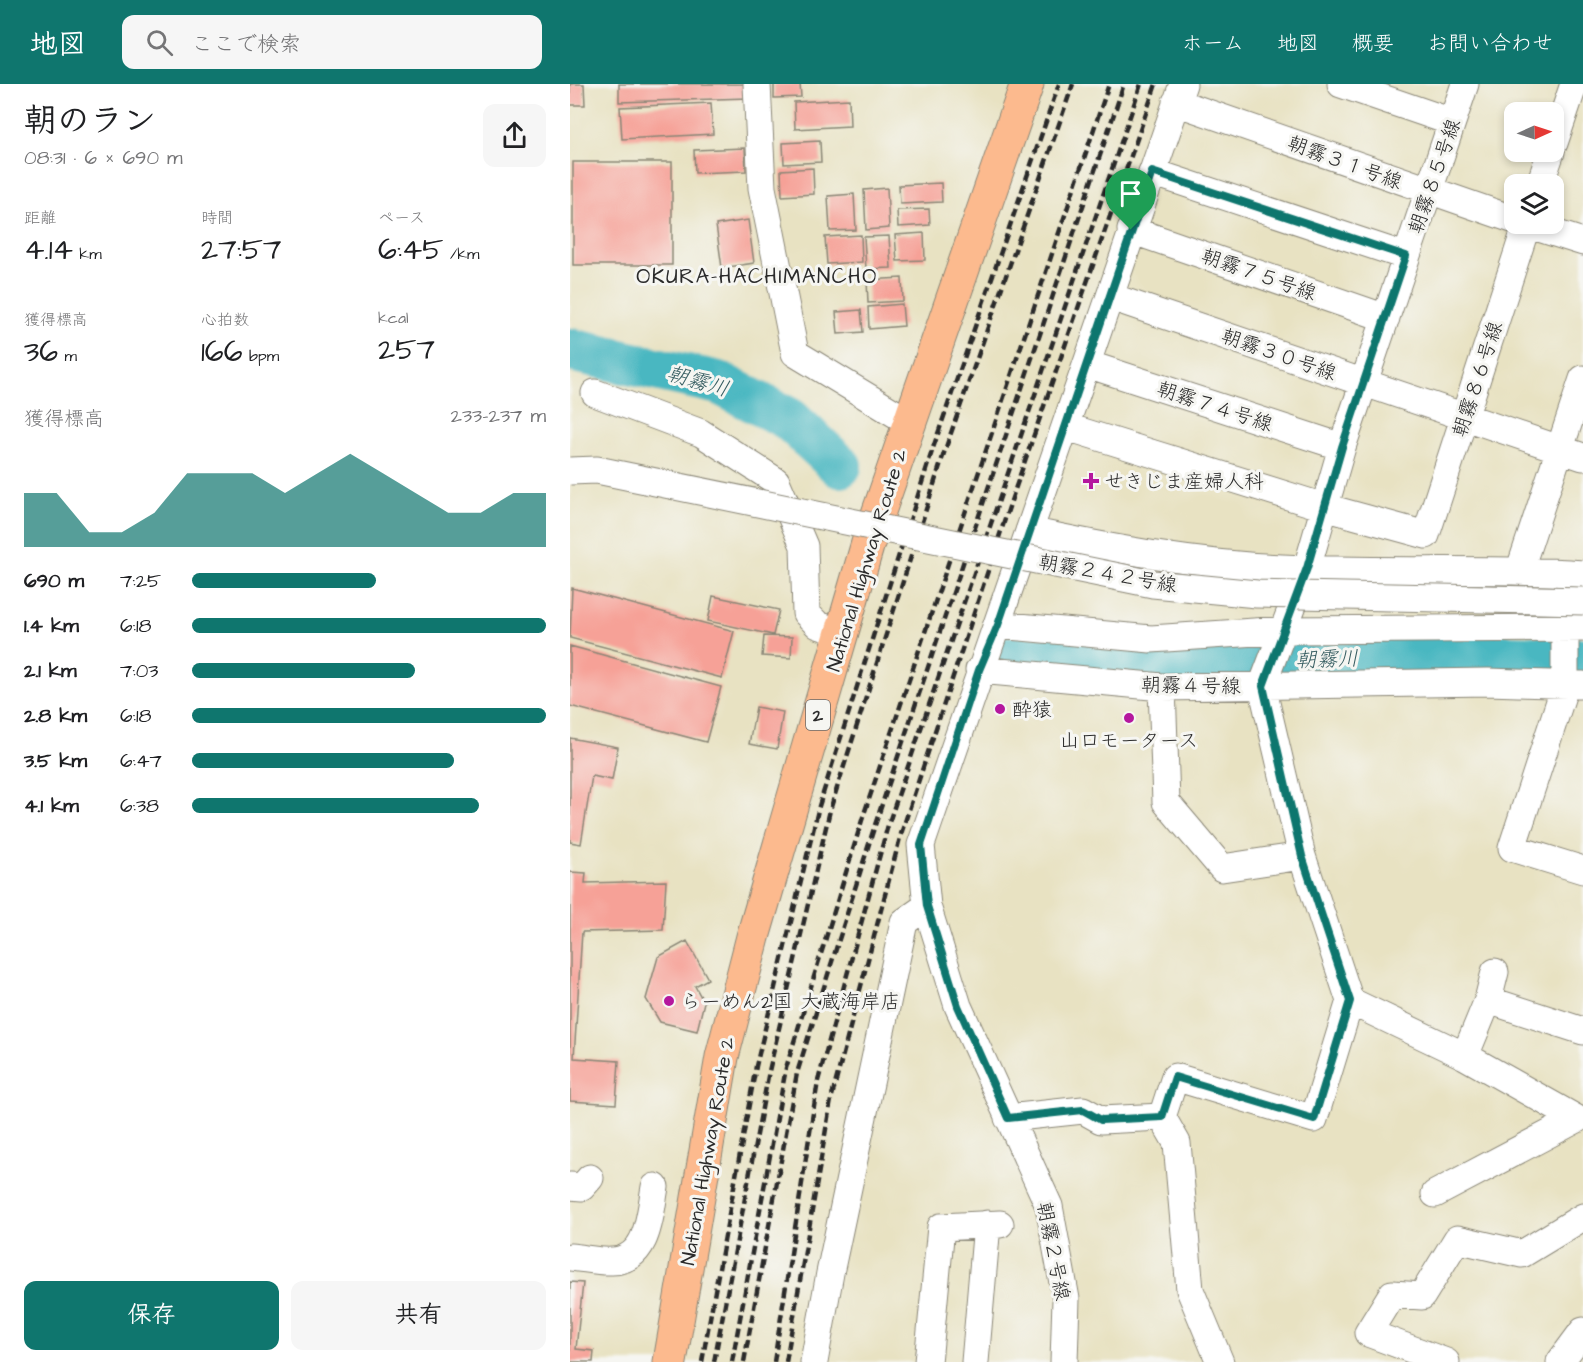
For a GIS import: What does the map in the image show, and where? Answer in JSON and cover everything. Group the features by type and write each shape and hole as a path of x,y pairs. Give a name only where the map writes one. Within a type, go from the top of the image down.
{"highway":[{"name":"National Highway Route 2","path":"670,1362 722,1057 753,937 868,543 1026,84"}],"street":[{"path":"757,84 762,188 795,353 909,422"},
{"path":"1341,84 1452,122"},
{"name":"朝霧８５号線","path":"1264,682 1307,568 1342,447 1465,84"},
{"path":"1564,114 1574,84"},
{"name":"朝霧２号線","path":"1064,1362 1066,1299 1049,1206 958,1006 927,906 921,845 1111,297 1131,230 1179,93"},
{"name":"朝霧３１号線","path":"1179,93 1430,192 1504,216"},
{"path":"1152,172 1406,256"},
{"name":"朝霧７５号線","path":"1131,230 1386,318"},
{"name":"朝霧８６号線","path":"1324,507 1426,535 1524,234"},
{"path":"1558,234 1583,242"},
{"name":"朝霧３０号線","path":"1111,297 1571,453"},
{"name":"朝霧７４号線","path":"1088,364 1342,447"},
{"path":"1520,569 1571,453 1583,379"},
{"path":"594,393 701,434 776,480 804,546 806,613 818,625 842,633"},
{"path":"1066,427 1324,507"},
{"name":"朝霧２４２号線","path":"570,471 597,470 1153,584 1257,594 1583,600"},
{"path":"1029,531 1128,552 1192,561 1284,569 1520,569 1583,574"},
{"path":"988,648 1151,639 1571,633 1571,683 1512,848 1583,870"},
{"name":"朝霧４号線","path":"988,648 1162,687 1264,682 1571,683"},
{"path":"1220,1362 1190,1290 1177,1143 1162,1117 1175,1077 1314,1119 1350,1001 1302,856 1264,682"},
{"path":"1162,687 1166,802 1222,868 1302,856"},
{"path":"814,1362 830,1273 904,922 927,906"},
{"path":"1465,1056 1488,1000 1495,972"},
{"path":"1488,1000 1583,1031"},
{"path":"1350,1001 1465,1056 1577,1119 1435,1194"},
{"path":"1008,1118 1083,1110 1101,1120 1162,1117"},
{"path":"570,1257 613,1262 636,1251 646,1237 656,1187"},
{"path":"1446,1362 1368,1333 1392,1294 1422,1296 1457,1239 1521,1254 1583,1217"},
{"path":"928,1362 941,1227 993,1224 975,1362"},
{"path":"1564,1360 1583,1331"}],"building":[{"path":"570,84 584,84 585,105 570,105"},
{"path":"619,84 748,84 748,98 619,102"},
{"path":"774,84 800,84 801,97 774,98"},
{"path":"849,99 850,126 795,129 794,102"},
{"path":"711,103 713,134 622,139 620,107"},
{"path":"820,141 821,162 784,164 783,143"},
{"path":"745,148 746,171 695,173 694,150"},
{"path":"573,162 672,162 672,265 573,265"},
{"path":"813,168 814,194 782,196 781,170"},
{"path":"941,183 942,202 900,204 899,185"},
{"path":"887,188 889,228 866,230 864,190"},
{"path":"854,194 856,230 830,231 828,196"},
{"path":"929,209 930,225 898,227 897,210"},
{"path":"748,220 754,263 722,268 716,225"},
{"path":"924,233 925,260 897,261 895,235"},
{"path":"861,235 862,262 827,264 825,237"},
{"path":"889,236 891,268 866,269 864,237"},
{"path":"902,278 903,301 868,303 867,280"},
{"path":"902,304 904,326 869,329 868,307"},
{"path":"861,310 863,332 838,334 836,312"},
{"path":"572,588 734,631 722,678 570,638"},
{"path":"713,596 779,610 773,635 708,621"},
{"path":"764,636 792,637 791,658 762,656"},
{"path":"570,646 721,687 706,742 570,706"},
{"path":"756,707 783,712 777,749 749,744"},
{"path":"570,738 618,747 612,780 592,776 581,844 570,842"},
{"path":"570,872 586,873 585,883 666,881 663,930 582,932 574,1058 619,1061 616,1104 570,1101"},
{"path":"687,941 708,979 695,986 701,997 705,998 697,1031 660,1022 646,999 658,957"},
{"path":"570,1282 583,1283 576,1349 594,1351 593,1362 570,1362"}],"waterway":[{"name":"朝霧川","path":"570,350 719,383 789,419 840,466"},
{"name":"朝霧川","path":"999,658 1250,661 1471,655 1583,660"}],"railway":[{"path":"702,1362 756,1066 819,806 933,448 1059,84"},
{"path":"714,1362 769,1071 830,810 944,453 1073,84"},
{"path":"732,1362 786,1068 863,817 1109,84"},
{"path":"744,1362 797,1073 874,828 1124,84"},
{"path":"774,1362 818,1081 888,825 1141,84"},
{"path":"786,1362 831,1100 901,834 1011,501 1156,84"}],"place":[{"name":"せきじま産婦人科","path":"1091,481"},
{"name":"酔猿","path":"1000,709"},
{"name":"山口モータース","path":"1129,718"},
{"name":"らーめん2国 大蔵海岸店","path":"669,1001"}],"district":[{"name":"OKURA-HACHIMANCHO","path":"757,276"}],"route":[{"path":"1152,172 1406,256 1342,447 1307,568 1263,686 1302,856 1350,1001 1314,1119 1175,1077 1162,1117 1101,1120 1083,1110 1008,1118 958,1006 927,906 921,845 979,670 998,625 1111,297 1131,230 1152,172"}]}
